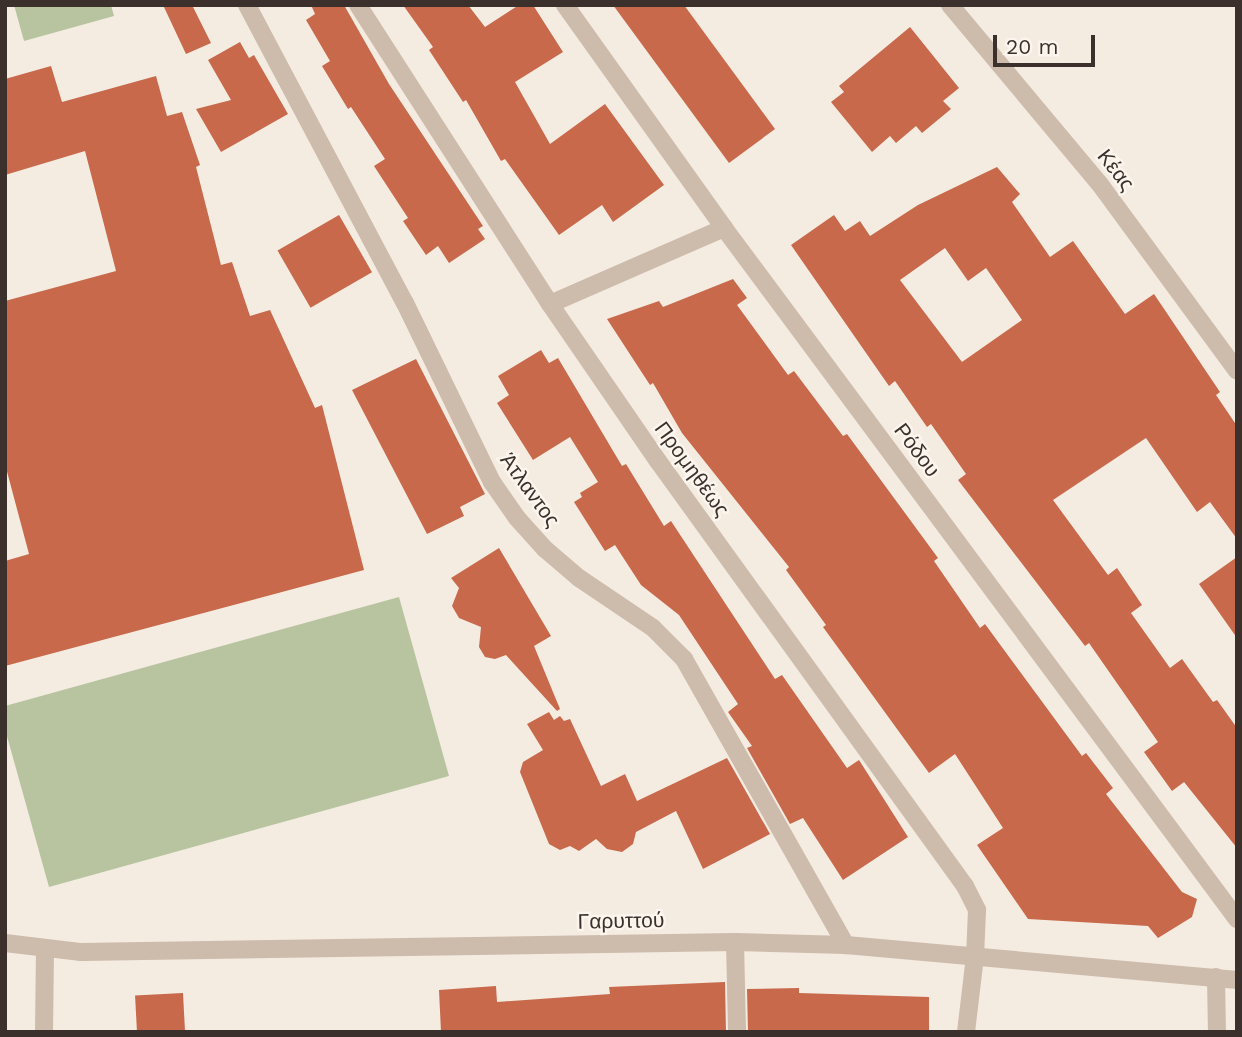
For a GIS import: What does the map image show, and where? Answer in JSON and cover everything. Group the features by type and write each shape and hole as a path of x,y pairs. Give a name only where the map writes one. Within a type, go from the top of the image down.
{"street":[{"name":"Άτλαντος","path":"247,5 405,303 492,482 517,518 545,549 579,578 653,628 684,659 846,945"},
{"name":"Προμηθέως","path":"358,5 550,304 658,461 965,886 977,910 975,957 966,1032"},
{"name":"Ρόδου","path":"565,5 724,228 1237,919"},
{"name":"Κέας","path":"950,5 1099,183 1237,370"},
{"path":"550,304 724,228"},
{"name":"Γαρυττού","path":"5,943 81,952 736,942 846,945 1237,980"},
{"path":"736,942 737,1032"},
{"path":"44,1032 45,948"},
{"path":"1216,977 1217,1032"}],"green space":[{"path":"14,5 111,5 114,16 24,41"},
{"path":"399,597 449,776 49,887 5,729 5,706"}],"building":[{"path":"163,5 192,5 211,43 186,54"},
{"path":"311,5 344,5 389,84 483,226 478,229 485,239 449,263 438,246 426,255 403,221 408,218 374,166 385,159 351,107 348,109 322,66 330,61 306,20 315,14"},
{"path":"403,5 468,5 485,27 519,5 533,5 563,52 515,82 550,144 605,104 664,185 613,222 602,205 559,235 505,159 501,161 466,100 463,102 429,50 433,47"},
{"path":"613,5 684,5 775,129 729,163"},
{"path":"910,27 959,88 943,101 951,109 922,133 916,126 896,143 890,136 872,152 831,102 844,92 839,86"},
{"path":"240,42 249,58 254,55 288,114 221,152 196,109 231,100 208,60"},
{"path":"51,66 62,102 156,76 167,116 182,112 200,165 196,167 221,265 232,262 250,316 270,310 315,408 322,405 364,570 5,666 5,561 29,554 5,464 5,301 116,271 85,151 5,175 5,79"},
{"path":"997,167 1020,194 1012,202 1050,257 1073,241 1125,314 1154,294 1220,392 1216,395 1237,426 1237,539 1210,502 1197,512 1146,438 1053,500 1108,575 1117,568 1142,605 1131,613 1170,668 1182,659 1213,702 1217,700 1237,728 1237,848 1184,782 1172,791 1144,752 1158,742 1089,643 1085,646 958,480 966,474 931,424 927,427 895,381 889,386 791,245 834,215 845,231 860,221 870,236 918,205","holes":["945,248 968,281 986,268 1022,320 962,362 900,280"]},
{"path":"339,215 372,272 311,308 278,251"},
{"path":"733,279 747,298 737,305 788,375 794,371 843,436 847,434 938,558 934,561 980,628 985,624 1082,756 1086,753 1113,788 1106,794 1182,892 1197,899 1192,917 1158,938 1148,926 1028,919 977,845 1003,828 955,754 929,773 823,627 826,625 786,570 789,567 682,433 653,383 650,385 607,319 659,301 663,307"},
{"path":"541,350 549,363 558,358 622,466 626,464 664,526 671,521 775,679 782,675 847,768 859,760 908,837 843,880 803,818 790,824 747,748 752,746 728,712 738,704 679,615 641,585 615,545 605,551 574,502 582,497 580,493 598,482 570,437 533,460 497,403 509,395 498,376"},
{"path":"416,359 485,494 460,507 464,516 427,534 352,390"},
{"path":"499,548 551,636 534,646 560,709 557,711 506,655 495,659 485,657 479,647 481,627 459,618 452,606 459,588 451,578"},
{"path":"1237,557 1237,638 1199,584"},
{"path":"549,712 554,720 560,716 564,721 570,719 601,786 625,774 637,801 727,758 770,834 703,869 676,811 636,832 633,844 622,852 607,849 596,839 579,851 570,846 560,850 549,844 520,772 523,762 543,750 527,724"},
{"path":"725,982 726,1032 441,1032 439,990 496,986 497,1002 610,994 609,987"},
{"path":"799,988 799,993 929,997 929,1032 748,1032 747,989"},
{"path":"183,993 185,1032 137,1032 135,996"}]}
